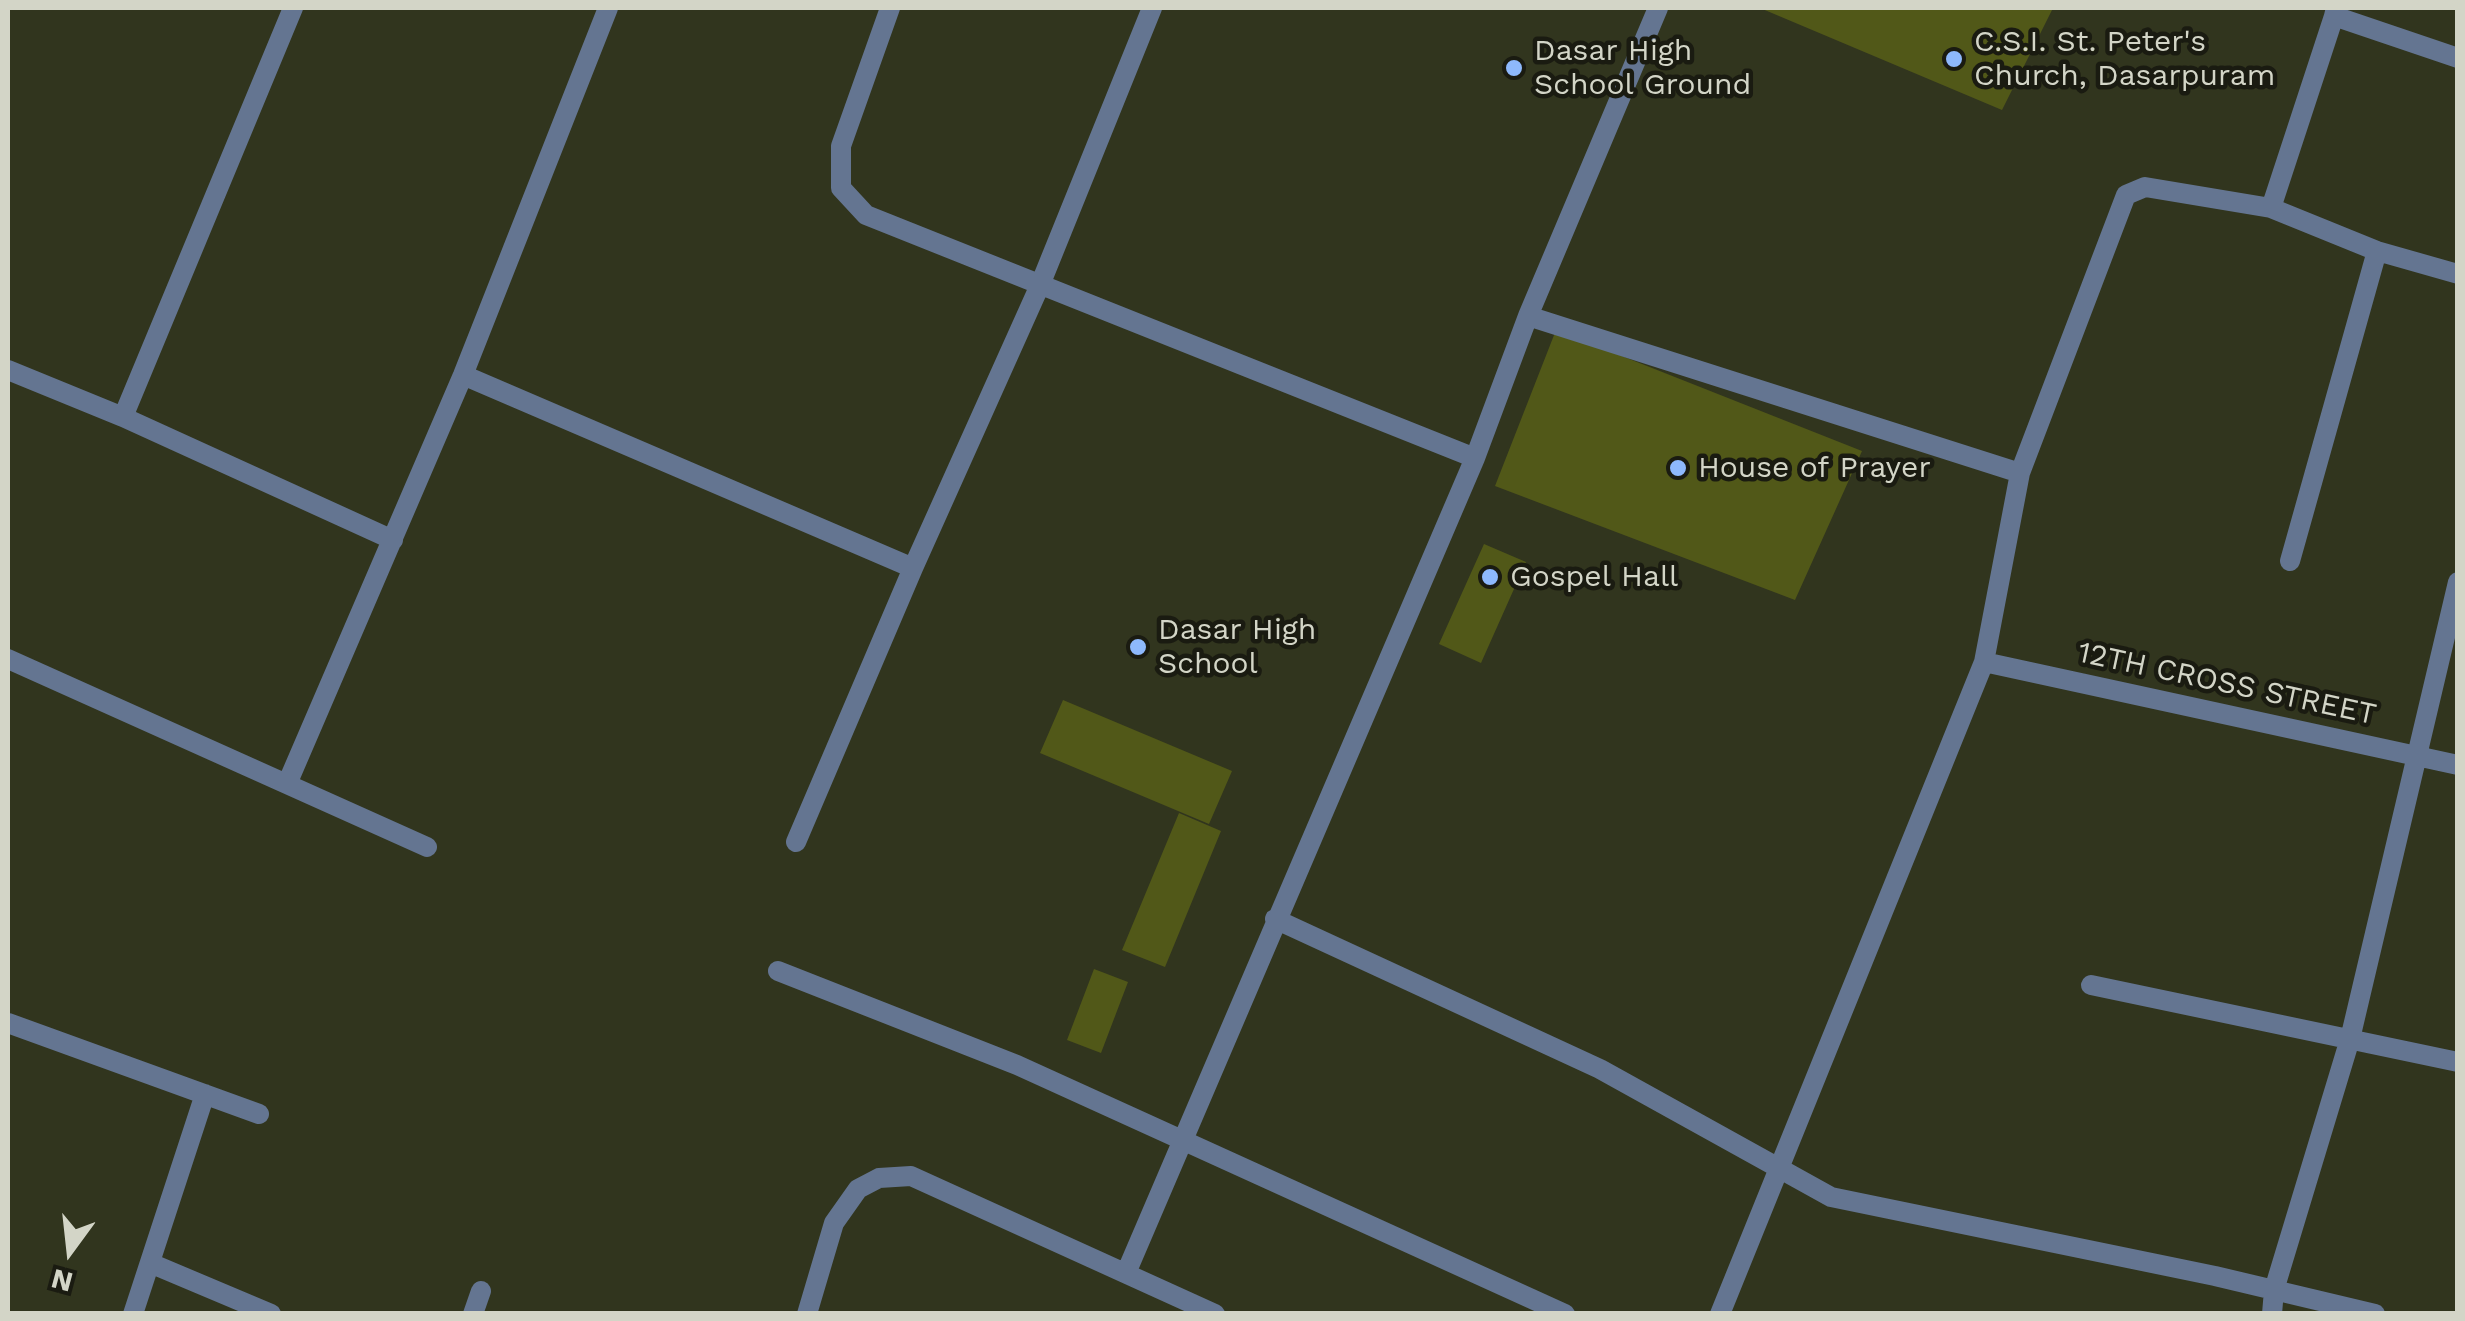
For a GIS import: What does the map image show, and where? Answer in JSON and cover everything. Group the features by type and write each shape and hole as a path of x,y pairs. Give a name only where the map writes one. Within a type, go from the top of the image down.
{"street":[{"path":"123,417 293,8"},
{"path":"287,784 463,374 608,8"},
{"path":"890,8 840,146 842,188 866,215 1475,458"},
{"path":"796,842 1040,286 1152,8"},
{"path":"1126,1273 1475,458 1528,316 1658,8"},
{"path":"2270,208 2335,12 2458,58"},
{"path":"1720,1314 1984,662 2020,473 2126,194 2145,187 2270,208 2377,251 2458,274"},
{"path":"2290,562 2377,251"},
{"path":"1528,316 2020,473"},
{"path":"8,370 123,417 394,540"},
{"path":"463,374 913,568"},
{"path":"2272,1314 2274,1290 2350,1039 2458,582"},
{"path":"8,659 426,847"},
{"name":"12TH CROSS STREET","path":"1984,662 2458,765"},
{"path":"1276,919 1600,1070 1831,1197 2375,1314"},
{"path":"778,971 1017,1065 1565,1314"},
{"path":"2092,985 2458,1062"},
{"path":"8,1023 259,1114"},
{"path":"134,1314 205,1094"},
{"path":"806,1314 834,1223 858,1189 879,1178 911,1176 1215,1314"},
{"path":"150,1263 271,1314"},
{"path":"472,1314 480,1291"}],"building":[{"name":"C.S.I. St. Peter's Church, Dasarpuram","path":"1760,8 2053,8 2002,110"},
{"name":"House of Prayer","path":"1556,330 1862,451 1795,600 1495,486"},
{"path":"1484,544 1526,562 1481,663 1439,644"},
{"path":"1063,700 1232,771 1209,824 1040,753"},
{"path":"1179,813 1221,831 1165,967 1122,950"},
{"path":"1094,969 1128,982 1101,1053 1067,1040"}],"place":[{"name":"C.S.I. St. Peter's Church, Dasarpuram","path":"1954,59"},
{"name":"Dasar High School Ground","path":"1514,68"},
{"name":"House of Prayer","path":"1678,468"},
{"name":"Gospel Hall","path":"1490,577"},
{"name":"Dasar High School","path":"1138,647"}]}
